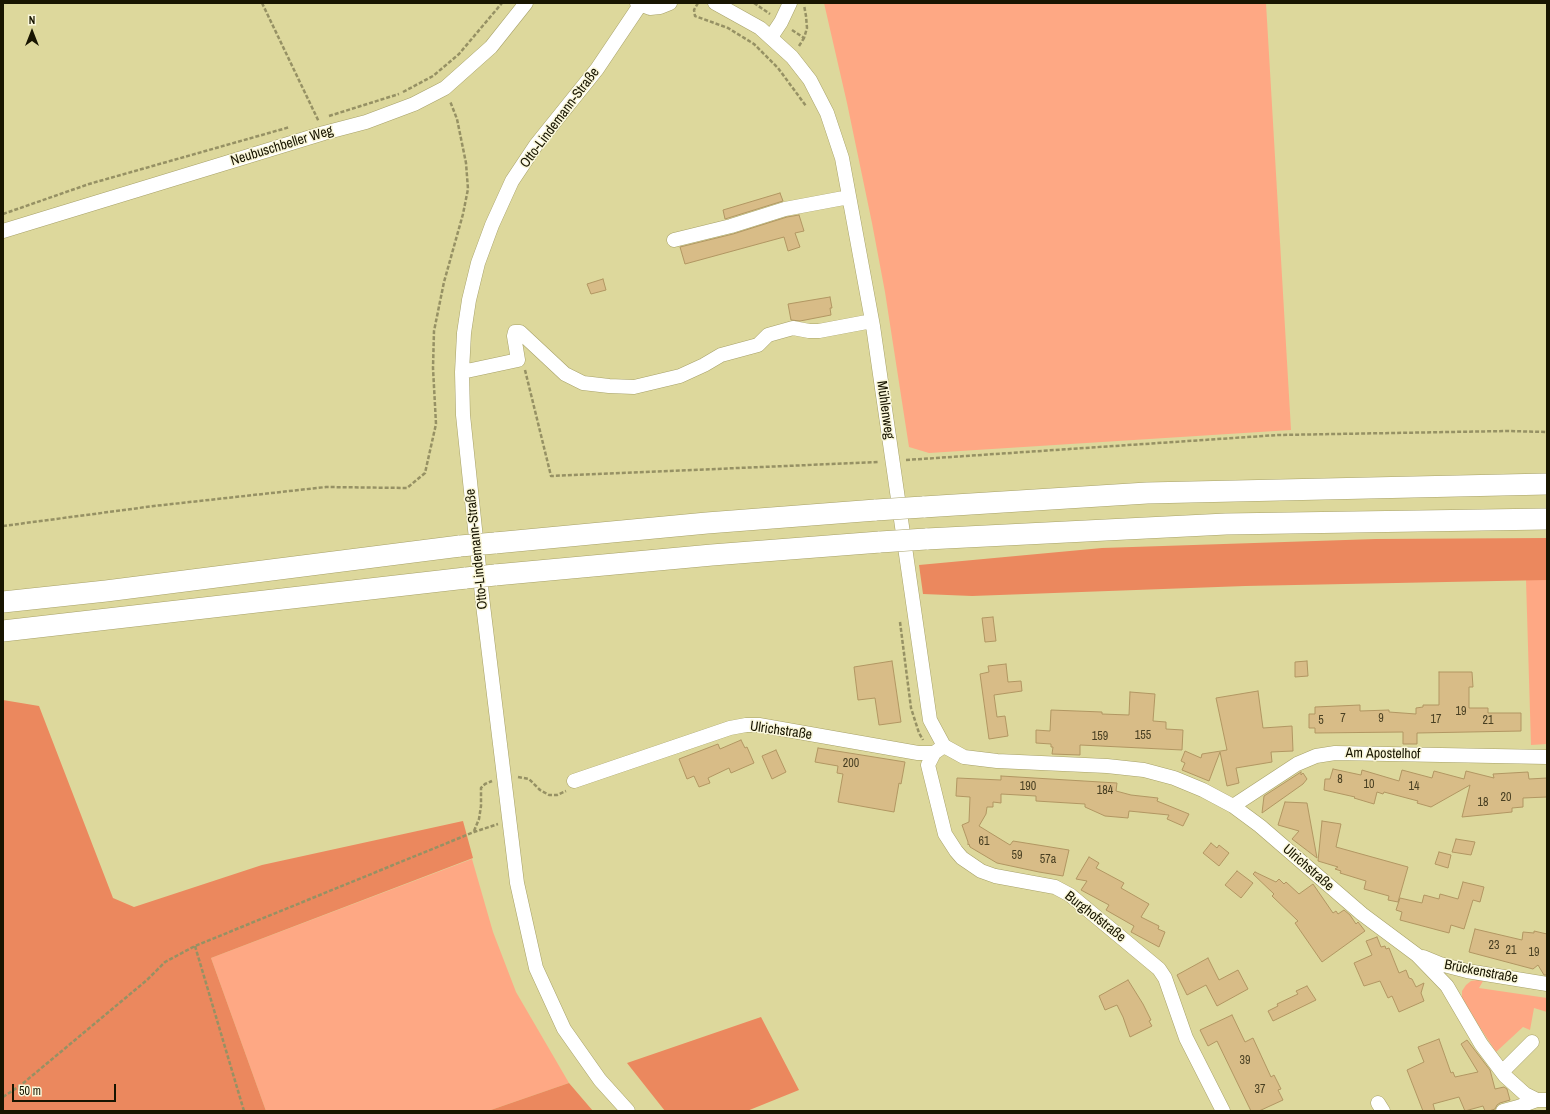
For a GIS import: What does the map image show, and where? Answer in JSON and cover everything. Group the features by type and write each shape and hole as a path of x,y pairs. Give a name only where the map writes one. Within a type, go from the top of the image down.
{"highway":[{"path":"3,602 106,591 495,542 876,510 1146,493 1547,484"},
{"path":"3,631 495,575 712,555 880,542 1226,524 1547,519"}],"street":[{"name":"Neubuschbeller Weg","path":"3,231 372,119 414,104 445,88 492,48 526,3"},
{"path":"639,4 650,8 660,7 670,3"},
{"name":"Mühlenweg","path":"715,3 760,28 792,57 810,80 828,113 842,158 872,321 923,678 930,720 939,750"},
{"path":"771,38 790,3"},
{"name":"Otto-Lindemann-Straße","path":"628,1111 600,1080 564,1029 536,968 517,883 483,605 463,415 462,372 464,333 469,300 478,263 492,224 512,181 536,145 597,69 639,4"},
{"path":"674,240 731,226 785,208 849,197"},
{"path":"462,372 518,360 514,336 515,332 520,332 549,361 565,374 583,383 634,387 680,376 721,355 758,344 768,335 793,328 818,331 872,321"},
{"name":"Ulrichstraße","path":"574,781 730,728 746,725 759,725 911,751 939,750 964,757 997,761 1107,766 1144,770 1174,778 1203,790 1233,806 1260,826 1362,914 1417,955 1447,986 1481,1044 1502,1072 1520,1090 1542,1100"},
{"name":"Burghofstraße","path":"939,750 928,765 944,834 949,843 962,858 981,871 995,876 1054,887 1070,895 1159,969 1165,978 1186,1038 1223,1111"},
{"name":"Am Apostelhof","path":"1233,806 1297,764 1316,756 1335,754 1547,756"},
{"name":"Brückenstraße","path":"1417,955 1440,964 1466,971 1547,984"},
{"path":"1454,998 1455,980 1459,975 1466,971"},
{"path":"1502,1072 1532,1042"},
{"path":"1503,1111 1542,1100"}],"path":[{"path":"262,3 324,133"},
{"path":"325,117 403,92 433,76 460,54 502,3"},
{"path":"698,3 694,10 696,16 728,28 754,44 778,68 809,110"},
{"path":"3,526 154,506 326,487 407,488 425,473 436,424 432,368 434,331 444,282 463,214 468,189 466,163 455,116"},
{"path":"311,122 318,119"},
{"path":"3,214 89,184 296,126"},
{"path":"518,360 524,370 551,476 893,461 1278,435 1499,431 1547,432"},
{"path":"900,618 911,708 919,733 928,748 939,750"},
{"path":"474,832 479,819 481,788 486,784 504,777 529,778 540,790 549,795 557,795 566,791 574,781"},
{"path":"3,1097 21,1085 146,980 165,962 195,946 474,832 510,822"},
{"path":"195,946 244,1111"}],"shaded area":[{"path":"824,3 1266,3 1291,430 929,453 909,447 885,292 872,223"},
{"path":"1547,538 1547,580 1245,586 972,596 923,594 919,565 1102,548 1376,539"},
{"path":"1526,580 1547,580 1547,744 1531,745"},
{"path":"3,700 39,706 113,898 134,907 262,865 463,821 473,858 211,958 266,1111 3,1111"},
{"path":"472,859 493,932 516,992 569,1083 488,1111 266,1111 211,958"},
{"path":"1471,981 1483,981 1479,988 1547,998 1547,1012 1534,1008 1530,1030 1523,1027 1496,1052 1462,998 1462,991 1466,985"},
{"path":"761,1017 799,1090 747,1111 665,1111 627,1063"},
{"path":"569,1083 593,1111 488,1111"}],"building":[{"path":"780,193 783,201 725,219 723,210"},
{"path":"799,215 804,231 795,233 800,247 788,251 784,237 685,264 680,247 733,234 787,217"},
{"path":"603,279 606,290 591,294 587,284"},
{"path":"830,297 832,308 830,308 831,315 800,321 791,320 788,304"},
{"path":"993,617 996,641 985,642 982,618"},
{"path":"892,661 901,722 879,725 875,698 858,700 854,667"},
{"path":"1307,661 1308,676 1295,677 1295,662"},
{"path":"1006,664 1008,682 1021,681 1022,691 994,695 997,717 1005,716 1008,736 989,739 980,674 989,672 988,666"},
{"path":"1439,672 1472,672 1473,687 1469,687 1469,708 1488,708 1488,713 1521,713 1521,731 1417,733 1417,744 1403,744 1403,732 1315,733 1315,728 1309,728 1309,714 1315,714 1315,707 1360,705 1360,711 1389,710 1389,712 1416,714 1416,708 1423,707 1423,705 1439,705"},
{"path":"1258,691 1263,728 1292,726 1293,751 1271,752 1272,762 1236,768 1239,783 1227,786 1220,752 1209,781 1182,770 1185,763 1181,761 1185,751 1201,758 1202,754 1227,750 1216,698"},
{"path":"1130,692 1155,694 1153,721 1166,722 1166,729 1183,730 1182,750 1080,745 1080,755 1052,754 1053,747 1051,747 1051,744 1036,743 1036,730 1050,731 1051,710 1102,712 1102,714 1129,715"},
{"path":"741,740 745,748 747,747 754,763 731,773 729,768 708,778 710,783 699,787 694,776 687,779 679,759 718,744 720,749"},
{"path":"818,748 905,762 901,784 899,783 894,812 838,802 843,774 837,773 838,766 815,762"},
{"path":"776,750 786,772 772,779 762,756"},
{"path":"1333,769 1361,775 1362,770 1399,781 1402,770 1432,778 1434,771 1464,779 1466,771 1494,778 1493,774 1528,772 1529,779 1547,778 1547,797 1523,798 1523,807 1512,808 1512,812 1462,817 1470,785 1431,807 1417,803 1418,801 1384,792 1383,794 1377,792 1374,804 1354,798 1355,797 1324,790 1325,779 1330,779"},
{"path":"1301,772 1301,775 1303,773 1307,779 1303,784 1262,813 1264,796"},
{"path":"1001,776 1117,783 1116,791 1131,795 1158,798 1157,801 1189,814 1183,826 1167,819 1169,815 1129,811 1128,818 1105,816 1085,807 1085,804 1036,801 1036,796 1001,794 1001,803 993,802 993,807 987,807 986,814 979,826 1010,845 1013,841 1069,850 1063,876 1039,872 997,863 970,847 969,844 968,845 962,825 969,822 970,797 956,796 957,778 1001,780"},
{"path":"1285,802 1307,803 1317,858 1292,839 1299,831 1278,825"},
{"path":"1322,821 1341,824 1336,847 1408,867 1398,902 1388,900 1389,896 1364,889 1366,881 1340,873 1341,871 1335,869 1338,867 1318,861"},
{"path":"1456,839 1475,842 1471,855 1452,852"},
{"path":"1211,843 1217,848 1219,845 1229,853 1219,866 1203,853"},
{"path":"1439,852 1451,855 1448,868 1435,864"},
{"path":"1089,857 1099,863 1096,868 1124,883 1121,888 1149,904 1141,917 1159,926 1158,929 1165,932 1159,947 1131,932 1134,926 1106,910 1109,905 1081,890 1087,881 1076,879"},
{"path":"1237,871 1253,883 1241,898 1225,885"},
{"path":"1255,872 1276,882 1279,879 1284,884 1286,882 1299,894 1313,884 1333,913 1336,911 1338,914 1344,910 1350,915 1356,924 1358,922 1365,931 1322,962 1295,923 1298,921 1272,896 1274,894 1253,874"},
{"path":"1463,882 1484,887 1480,902 1473,900 1464,929 1451,925 1449,933 1400,920 1402,912 1396,910 1400,898 1422,903 1424,895 1439,899 1440,894 1458,899"},
{"path":"1475,929 1522,940 1523,932 1534,933 1534,931 1547,934 1547,975 1544,975 1538,965 1533,969 1469,952"},
{"path":"1377,937 1381,947 1385,946 1386,949 1389,948 1399,973 1406,970 1409,978 1412,979 1416,987 1424,983 1421,993 1424,1001 1399,1012 1392,996 1388,998 1380,981 1364,986 1354,963 1372,955 1366,941"},
{"path":"1208,958 1219,980 1238,970 1248,989 1217,1006 1206,985 1187,995 1177,975"},
{"path":"1128,980 1143,1004 1151,1020 1149,1021 1152,1026 1130,1037 1117,1005 1105,1010 1099,996"},
{"path":"1307,986 1316,1000 1273,1021 1268,1011 1278,1006 1277,1004 1298,994 1296,991"},
{"path":"1232,1015 1245,1042 1253,1038 1271,1077 1274,1075 1281,1089 1278,1090 1283,1100 1259,1111 1251,1111 1217,1041 1208,1046 1200,1030"},
{"path":"1439,1039 1451,1073 1453,1072 1455,1077 1478,1072 1461,1044 1467,1040 1490,1070 1495,1089 1504,1087 1507,1089 1510,1100 1500,1103 1495,1109 1489,1111 1485,1111 1483,1106 1465,1111 1459,1097 1433,1104 1435,1111 1423,1111 1407,1070 1424,1062 1418,1047"}]}
